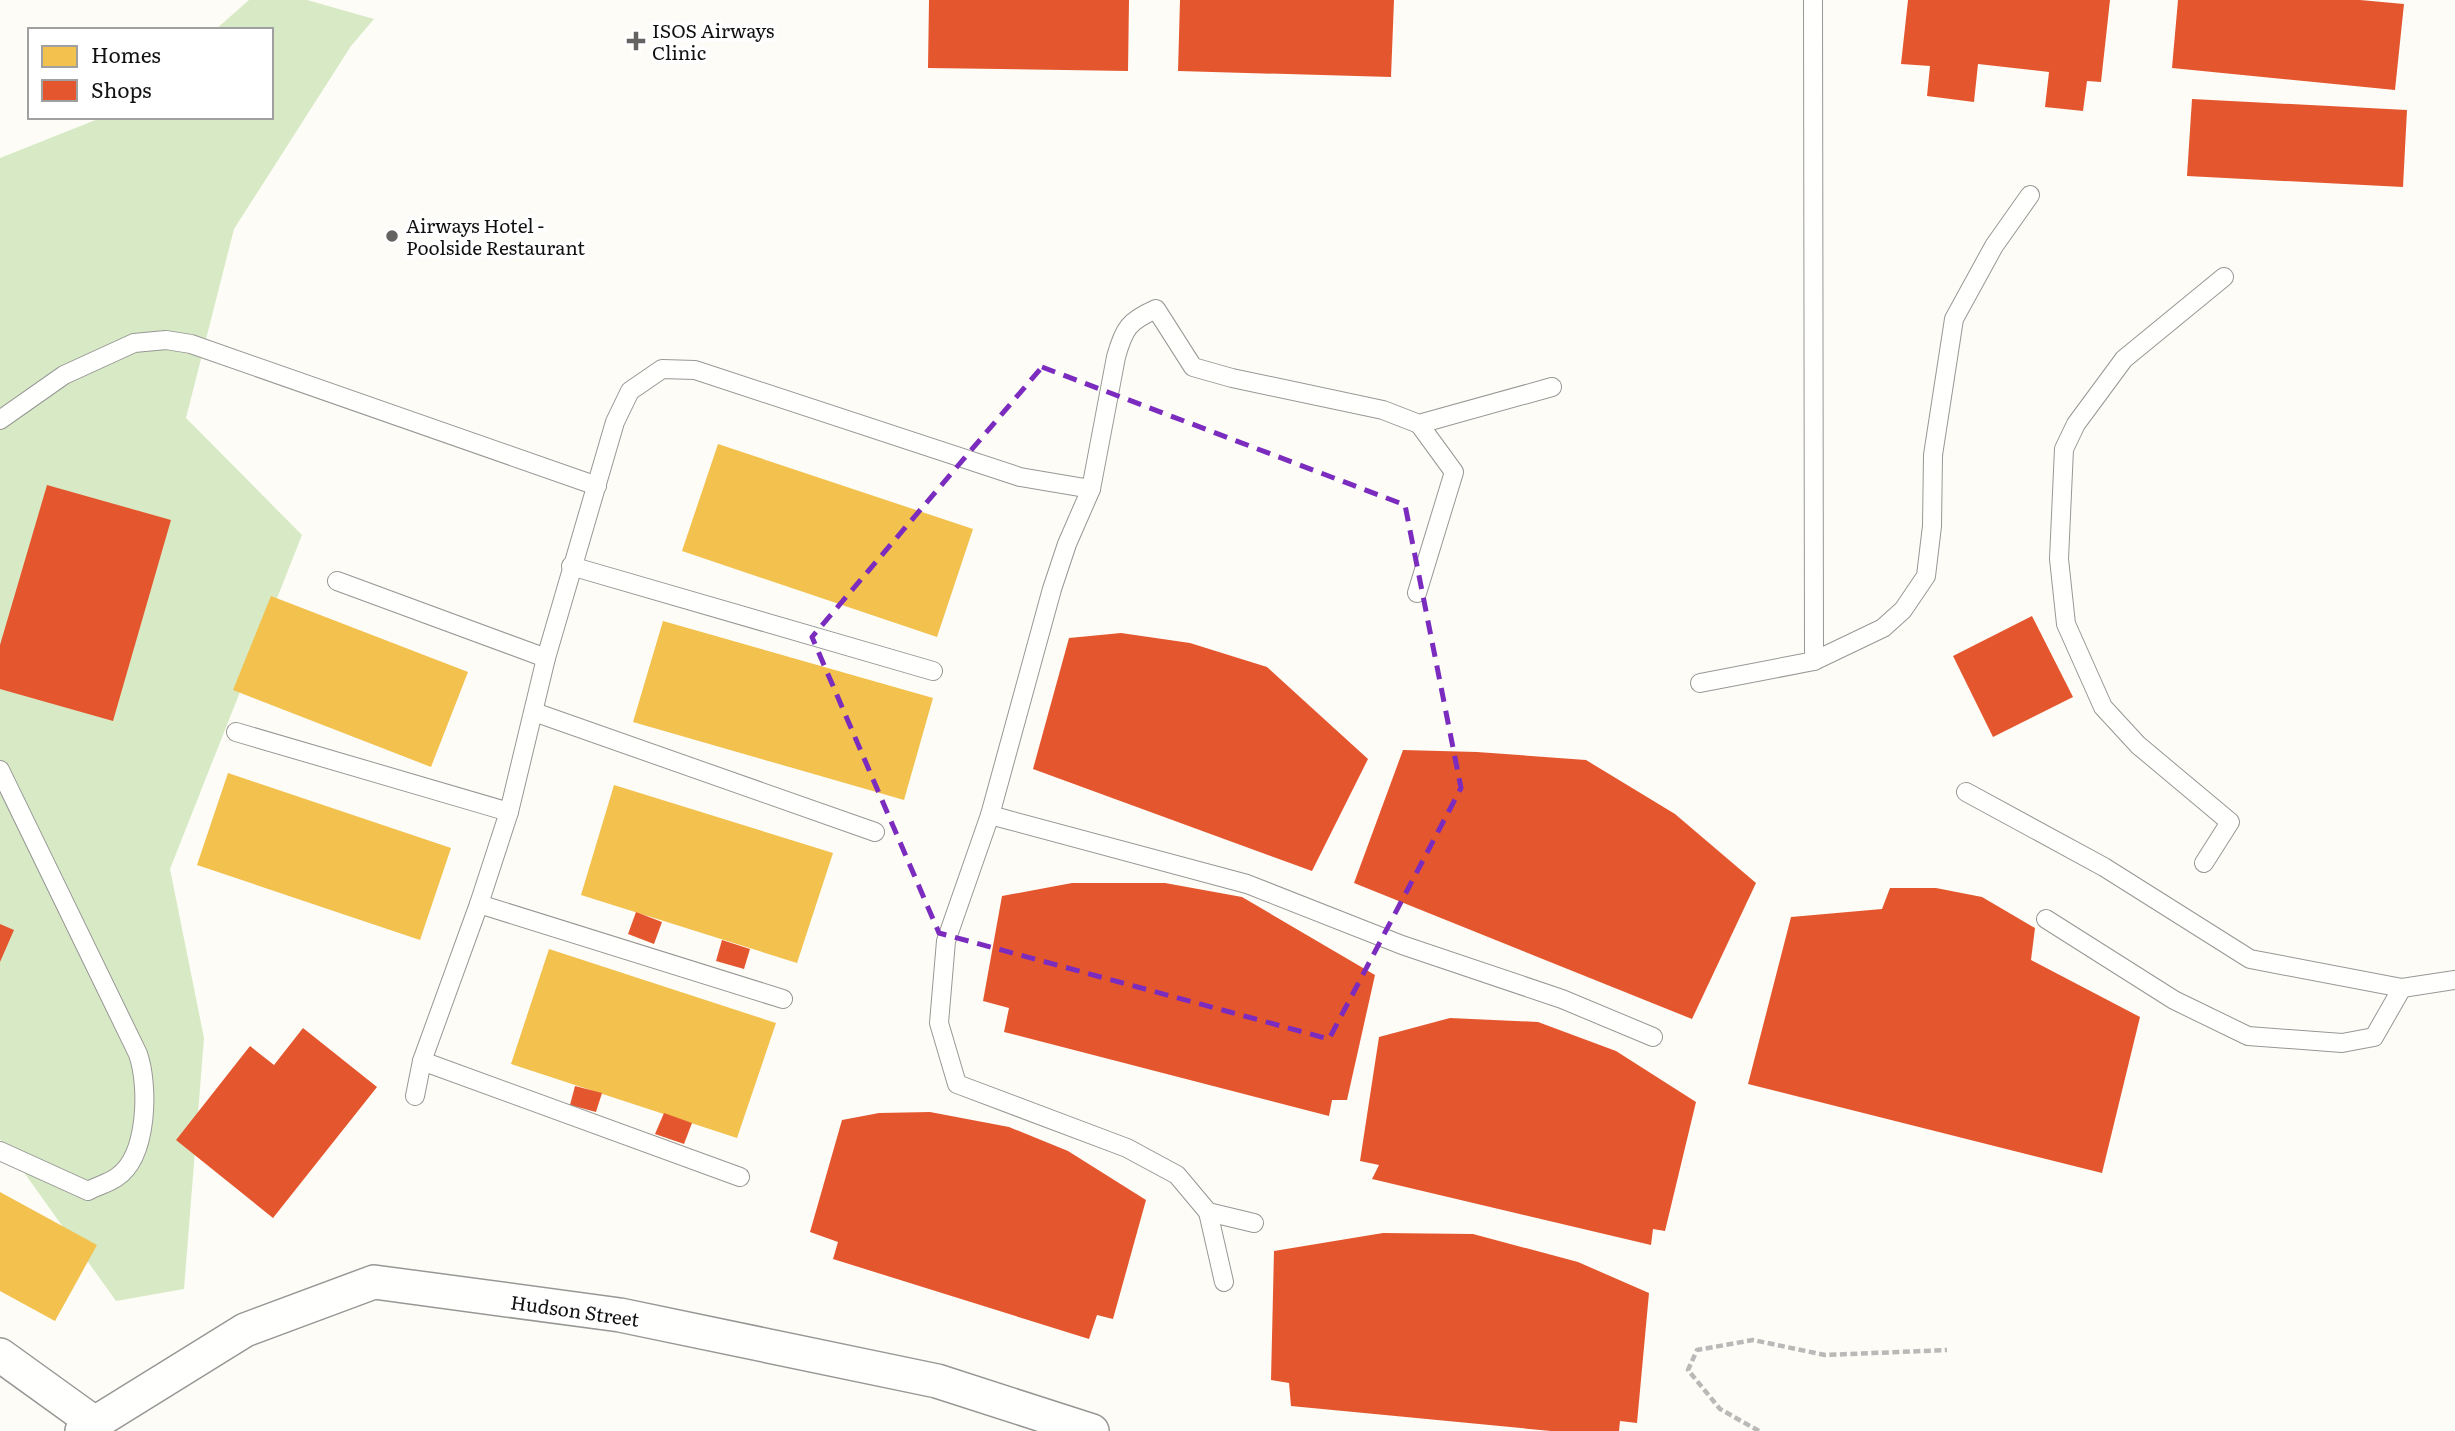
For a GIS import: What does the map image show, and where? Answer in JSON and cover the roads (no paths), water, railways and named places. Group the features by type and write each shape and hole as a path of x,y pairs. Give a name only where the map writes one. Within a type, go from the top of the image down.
{"street":[{"name":"Hudson Street","path":"88,1426 245,1330 374,1282 620,1315 937,1381 1092,1431"},
{"path":"1,1357 88,1426"}],"lane":[{"path":"1813,0 1814,661"},
{"path":"1700,683 1814,661 1883,628 1903,610 1926,576 1932,526 1933,455 1954,318 1994,246 2029,195"},
{"path":"2204,863 2230,822 2138,745 2103,707 2066,624 2059,559 2060,499 2064,449 2085,413 2124,359 2224,277"},
{"path":"1224,1282 1208,1212 1177,1175 1127,1147 957,1084 939,1023 946,941 990,815 1052,589 1067,544 1091,489 1122,337 1131,322 1156,309 1193,367 1232,378 1383,410 1419,424 1454,472 1418,593"},
{"path":"0,420 64,375 99,358 134,343 166,340 191,344 597,486"},
{"path":"415,1096 422,1061 480,904 509,813 571,566 615,422 630,391 662,369 695,370 1020,477 1091,489"},
{"path":"1419,424 1552,387"},
{"path":"571,566 933,671"},
{"path":"337,582 546,658"},
{"path":"534,712 875,832"},
{"path":"236,732 509,813"},
{"path":"0,770 138,1054 144,1070 145,1090 137,1153 119,1176 88,1191 0,1151"},
{"path":"1966,792 2104,867 2250,959 2402,988 2455,980"},
{"path":"990,815 1247,884 1402,945 1562,999 1653,1037"},
{"path":"480,904 783,999"},
{"path":"2046,919 2174,1000 2248,1036 2342,1043 2374,1037 2402,988"},
{"path":"422,1061 740,1177"},
{"path":"1208,1212 1254,1223"}],"place":[{"name":"ISOS Airways Clinic","path":"636,41"},
{"name":"Airways Hotel - Poolside Restaurant","path":"392,236"}]}
